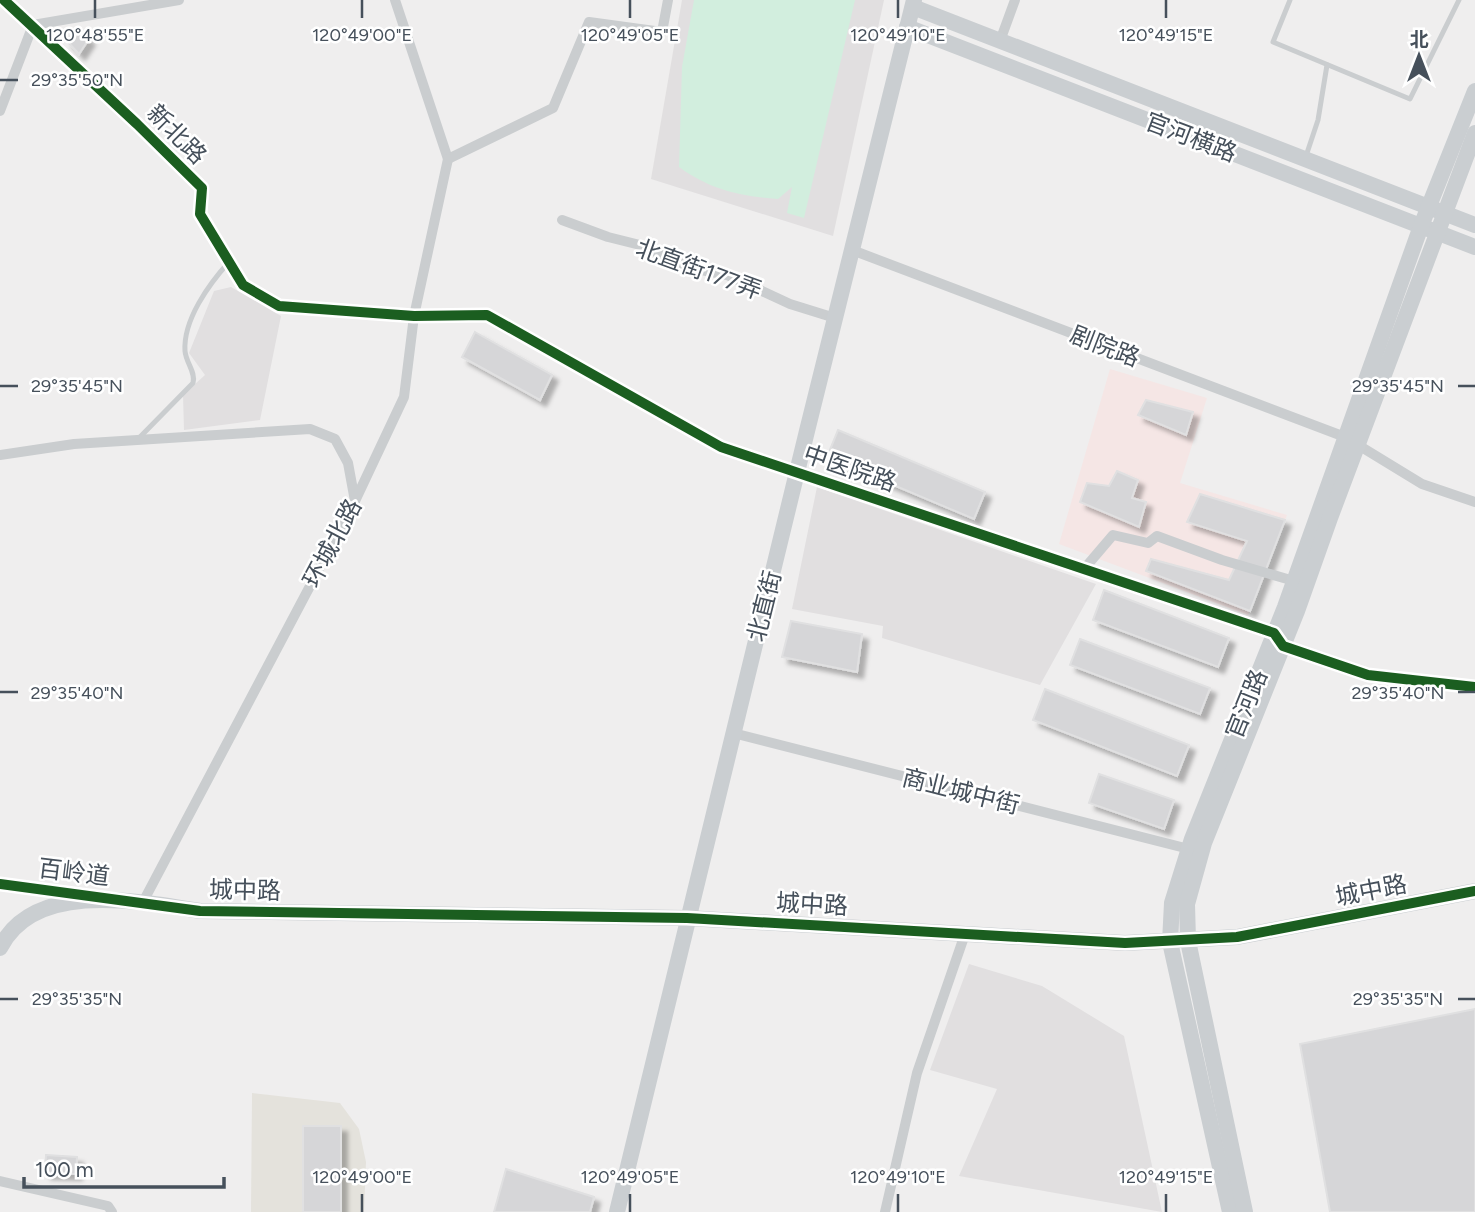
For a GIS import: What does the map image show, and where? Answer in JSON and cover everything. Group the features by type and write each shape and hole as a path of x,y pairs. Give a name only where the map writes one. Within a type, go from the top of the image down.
{"main road":[{"name":"官河横路","path":"913,4 1000,41 1475,225"},
{"name":"北直街","path":"617,1212 796,472 913,4"},
{"name":"官河横路","path":"907,27 1475,247"},
{"name":"官河路","path":"1245,1212 1188,941 1187,904 1204,843 1352,440 1429,206 1475,91"},
{"name":"官河路","path":"1230,1212 1170,942 1172,903 1189,849 1279,640 1294,581 1446,214 1475,132"},
{"name":"城中路","path":"0,948 6,935 32,914 65,902 143,902 200,911 687,918 1125,943 1237,937 1475,891"}],"street":[{"name":"新北路","path":"4,0 202,188 200,214 243,285 279,306 414,316"},
{"path":"0,111 33,25 179,0"},
{"path":"395,0 448,159 553,108 589,22 662,32 668,0"},
{"path":"1000,41 1015,0"},
{"name":"环城北路","path":"143,902 355,502 404,397 414,316 448,159"},
{"name":"北直街177弄","path":"562,220 608,237 640,245 691,268 727,275 790,304 835,317"},
{"name":"剧院路","path":"852,250 1352,440 1422,484 1475,502"},
{"name":"中医院路","path":"414,316 487,315 721,447 1084,569 1368,675 1475,687"},
{"path":"0,455 74,444 310,429 335,439 348,463 355,502"},
{"path":"1084,569 1113,535 1147,543 1157,536 1222,560 1294,581"},
{"name":"商业城中街","path":"733,733 1189,849"},
{"name":"百岭道","path":"0,884 143,902"},
{"path":"885,1212 917,1073 965,934"},
{"path":"0,1181 108,1206 112,1212"}],"lane":[{"path":"1290,0 1273,43 1410,99 1460,0"},
{"path":"1305,159 1318,120 1327,65"},
{"path":"137,440 193,383 194,377 185,351 189,328 200,299 229,262"}],"shaded area":[{"path":"682,0 884,0 833,236 651,179"},
{"path":"231,287 281,316 260,420 184,430 183,395 205,375 189,353 214,291"},
{"path":"1110,369 1207,398 1180,483 1287,515 1248,615 1059,544"},
{"path":"817,487 1096,584 1040,685 882,638 883,626 792,609"},
{"path":"969,964 1042,986 1124,1036 1162,1212 959,1176 997,1089 930,1070"},
{"path":"252,1093 340,1103 359,1129 366,1162 364,1212 251,1212"}],"green space":[{"path":"694,0 855,0 804,218 787,213 792,187 778,199 751,196 714,186 679,167 682,67"}],"building":[{"path":"77,30 89,39 79,54 66,40"},
{"path":"475,332 552,375 540,400 462,357"},
{"path":"1146,400 1193,412 1186,435 1138,415"},
{"path":"838,430 985,492 974,519 827,457"},
{"path":"1117,471 1138,480 1132,498 1146,502 1139,527 1080,502 1087,483 1109,486"},
{"path":"1200,494 1285,520 1250,611 1146,571 1151,559 1229,580 1247,541 1187,522"},
{"path":"1104,590 1229,638 1218,667 1093,620"},
{"path":"791,621 862,634 857,672 782,657"},
{"path":"1080,639 1210,688 1200,714 1070,665"},
{"path":"1045,689 1189,745 1177,776 1033,720"},
{"path":"1099,774 1174,800 1164,829 1089,803"},
{"path":"1475,1009 1475,1212 1330,1212 1300,1044"},
{"path":"303,1126 341,1126 341,1212 303,1212"},
{"path":"46,1155 77,1157 76,1174 45,1173"},
{"path":"506,1169 594,1197 590,1212 494,1212"}],"cycle path":[{"path":"4,0 202,188 200,214 243,285 279,306 414,316 487,315 721,447 1274,633 1283,646 1368,675 1475,687"},
{"path":"0,884 200,911 687,918 1125,943 1237,937 1475,891"}]}
